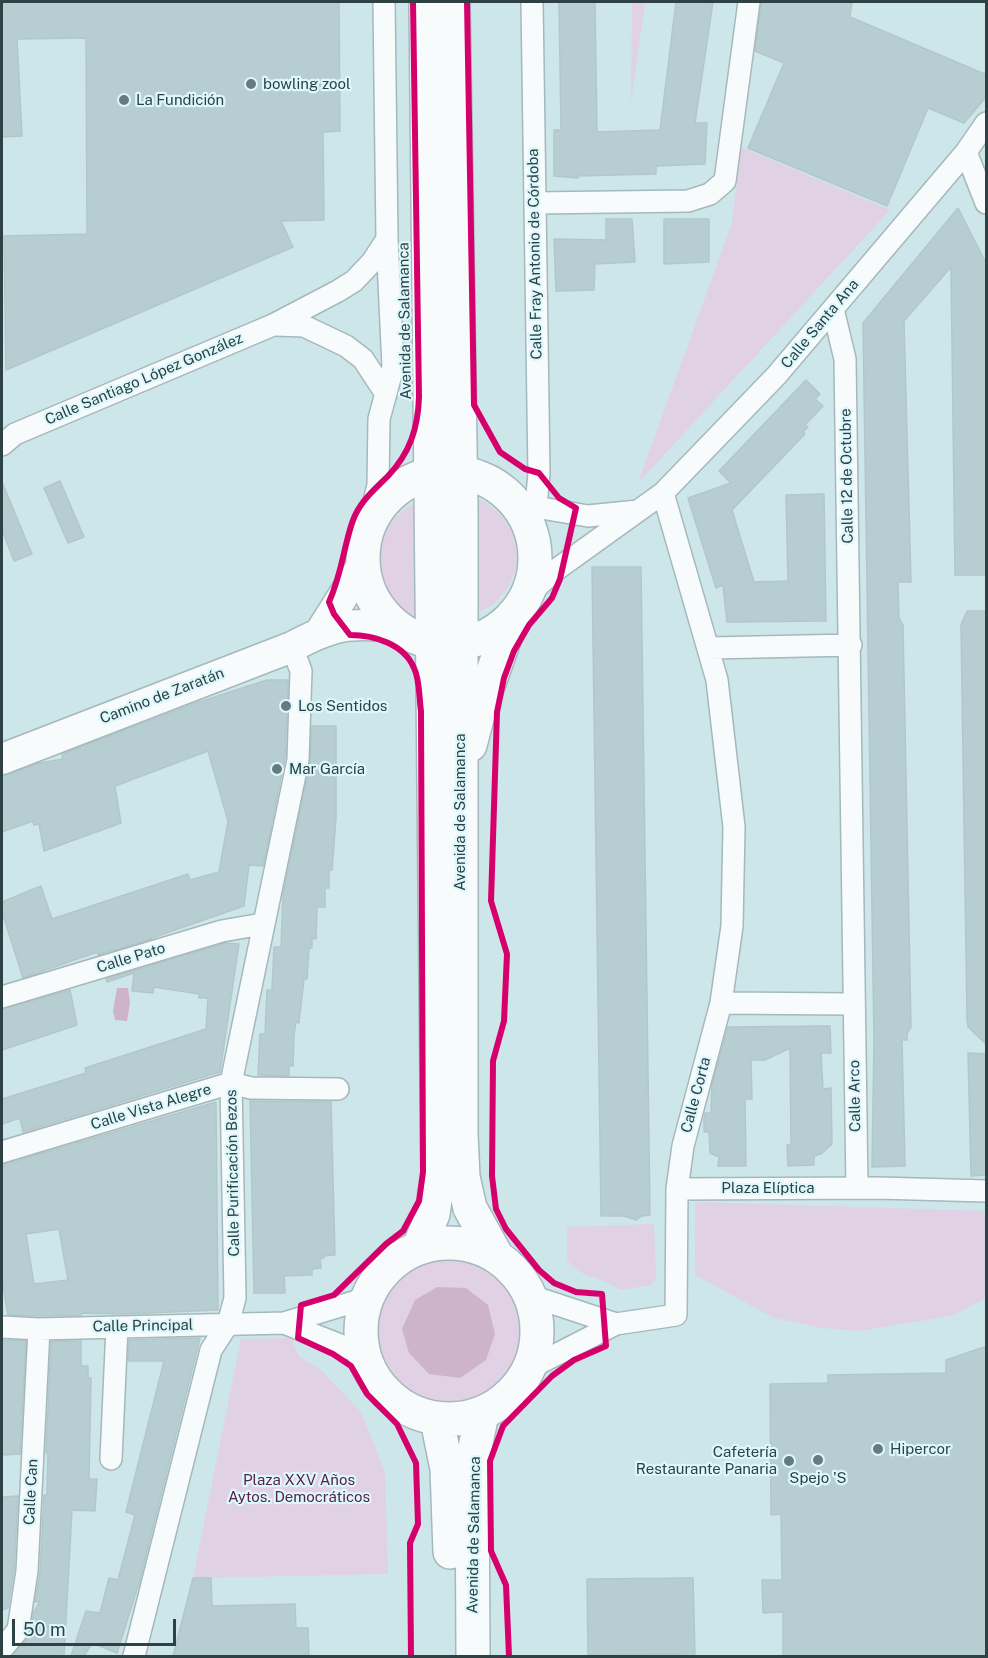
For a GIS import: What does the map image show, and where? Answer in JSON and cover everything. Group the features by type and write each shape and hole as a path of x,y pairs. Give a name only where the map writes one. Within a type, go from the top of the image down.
{"highway":[{"name":"Avenida de Salamanca","path":"426,2 446,472"},
{"name":"Avenida de Salamanca","path":"419,1247 433,1214 438,1179 434,690 426,638 446,472 453,2"},
{"path":"460,784 479,711 534,571 535,554 527,505 486,480 446,472 403,484 382,502 368,526 362,566 373,600 426,638 484,637 507,622 520,604"},
{"name":"Avenida de Salamanca","path":"426,638 460,784 463,1177 470,1208 496,1256"},
{"path":"454,1242 496,1256 518,1275 531,1296 538,1334 530,1368 513,1393 482,1414 437,1420 404,1409 377,1384 363,1354 367,1298 380,1275 400,1257 419,1247 454,1242"},
{"name":"Avenida de Salamanca","path":"473,1656 472,1462 482,1414"},
{"name":"Avenida de Salamanca","path":"437,1420 447,1469 451,1656"}],"street":[{"name":"Avenida de Salamanca","path":"368,526 378,485 379,419 393,367 387,239 384,2"},
{"name":"Calle Fray Antonio de Córdoba","path":"527,505 538,473 532,2"},
{"path":"535,203 688,201 710,194 725,181 749,2"},
{"name":"Calle Santa Ana","path":"520,604 553,572 663,493 776,376 966,152 987,123"},
{"path":"966,152 987,203"},
{"name":"Calle Santiago López González","path":"6,437 273,325 354,281 372,262 387,239"},
{"name":"Calle 12 de Octubre","path":"833,309 845,359 851,645 853,1004"},
{"name":"Calle Santiago López González","path":"273,325 304,326 346,346 363,359 386,394"},
{"name":"Calle Corta","path":"663,493 710,648 717,680 734,827 732,926 721,1003 683,1146 677,1189"},
{"path":"527,505 588,516 638,511"},
{"name":"Camino de Zaratán","path":"321,631 362,566"},
{"name":"Camino de Zaratán","path":"2,759 291,647 321,631 350,625 426,638"},
{"path":"710,648 851,645"},
{"name":"Calle Purificación Bezos","path":"134,1656 211,1350 228,1324 235,1298 231,1083 262,924 298,760 301,671 291,647"},
{"name":"Calle Pato","path":"2,997 222,931 262,924"},
{"path":"721,1003 853,1004"},
{"name":"Calle Arco","path":"853,1004 857,1188"},
{"name":"Calle Vista Alegre","path":"2,1152 231,1083 251,1088 338,1089"},
{"name":"Plaza Elíptica","path":"677,1189 857,1188 987,1191"},
{"path":"530,1368 616,1324 676,1315 677,1189"},
{"path":"531,1296 616,1324"},
{"name":"Calle Principal","path":"2,1324 39,1329 284,1323 367,1298"},
{"name":"Calle Principal","path":"284,1323 363,1354"},
{"path":"111,1459 117,1327"},
{"name":"Calle Can","path":"2,1649 18,1630 27,1571 39,1329"}],"green space":[{"path":"632,2 645,2 631,103"},
{"path":"741,147 890,210 638,483 732,223"},
{"path":"475,497 491,506 504,519 512,533 517,561 508,587 488,607 475,614"},
{"path":"420,500 420,618 396,602 387,590 379,564 379,550 383,536 391,523 404,510"},
{"path":"695,1202 986,1211 986,1298 951,1316 859,1331 822,1328 774,1318 695,1275"},
{"path":"654,1224 656,1278 651,1285 620,1290 584,1274 572,1266 567,1259 567,1227"},
{"path":"450,1256 478,1261 502,1277 518,1301 523,1329 518,1357 502,1381 478,1397 450,1402 422,1397 398,1381 382,1357 377,1329 382,1301 398,1277 422,1261"},
{"name":"Plaza XXV Años Aytos. Democráticos","path":"292,1338 298,1356 320,1369 361,1412 385,1472 388,1574 193,1578 241,1339"}],"shaded area":[{"path":"117,988 128,988 130,1003 127,1021 115,1020 113,1011"},
{"path":"437,1287 466,1288 488,1305 495,1334 486,1360 460,1378 429,1374 409,1353 402,1329 415,1300"}],"building":[{"path":"2,2 339,2 340,131 323,132 324,220 281,221 293,247 6,370 4,236 87,234 86,38 17,39 22,136 2,137"},
{"path":"559,2 595,2 597,132 660,130 676,2 713,2 695,123 707,123 705,164 656,166 656,174 578,176 578,178 554,176 554,130 561,130"},
{"path":"761,2 852,2 850,17 987,75 987,96 964,123 928,108 887,206 748,148 784,63 755,51"},
{"path":"958,208 987,265 987,575 955,575 951,267 904,321 911,582 898,582 899,618 903,625 911,1027 907,1040 902,1040 905,1166 872,1167 874,1041 863,323"},
{"path":"606,219 632,219 635,262 595,264 594,290 556,291 554,239 606,240"},
{"path":"664,219 709,219 709,262 664,264"},
{"path":"806,380 820,394 815,399 823,406 805,425 808,427 803,432 805,434 732,510 754,582 788,581 786,495 824,494 826,621 727,622 723,585 716,588 688,498 731,483 719,471"},
{"path":"60,481 84,537 68,543 44,488"},
{"path":"2,482 32,554 14,561 2,530"},
{"path":"592,567 641,567 650,1215 636,1220 624,1216 601,1216"},
{"path":"967,611 987,611 987,1045 968,1027 967,1019 961,625"},
{"path":"267,680 288,680 285,758 263,866 249,865 244,906 149,939 152,939 98,955 97,952 23,978 2,912 2,902 41,886 52,919 188,874 190,880 219,872 228,821 208,751 115,786 121,823 44,851 39,824 34,825 33,821 2,832 2,776 40,763 63,759 62,754 196,703"},
{"path":"312,726 336,726 336,818 332,870 329,870 329,888 325,888 325,907 317,907 316,939 312,938 312,948 309,948 307,979 304,979 299,1023 296,1022 294,1035 293,1066 289,1066 289,1076 258,1075 260,1034 265,1034 267,990 272,990 274,947 281,947 283,896 310,763"},
{"path":"225,943 239,944 220,1072 23,1132 20,1118 2,1124 2,1099 86,1073 85,1068 206,1029 208,998 199,998 199,994 154,987 153,993 132,991 134,973 107,982 106,979"},
{"path":"70,990 77,1025 2,1050 2,1009"},
{"path":"830,1026 831,1053 821,1053 823,1089 831,1088 832,1144 821,1154 814,1156 814,1165 788,1166 787,1145 791,1145 790,1048 765,1060 751,1060 752,1099 745,1099 746,1166 718,1166 719,1157 710,1153 709,1132 704,1132 704,1118 705,1113 711,1113 712,1085 728,1027"},
{"path":"968,1053 987,1054 987,1175 971,1176"},
{"path":"250,1101 331,1102 335,1255 320,1258 321,1268 312,1269 312,1275 284,1276 285,1293 254,1293"},
{"path":"216,1102 218,1310 8,1315 2,1280 2,1165","holes":["59,1229 68,1280 34,1284 26,1234"]},
{"path":"200,1338 139,1583 117,1653 92,1643 84,1656 71,1656 86,1611 100,1613 109,1578 118,1580 135,1515 126,1512 164,1361 128,1361 129,1340"},
{"path":"2,1340 26,1341 20,1454 2,1455"},
{"path":"51,1341 81,1341 81,1366 88,1366 88,1378 91,1378 89,1479 97,1479 95,1511 72,1510 64,1656 12,1656 28,1638 34,1612 40,1601 35,1602 40,1572 44,1495 47,1495 48,1453 46,1453"},
{"name":"Hipercor","path":"987,1346 987,1656 783,1656 783,1612 763,1613 762,1580 782,1580 781,1514 771,1515 770,1384 828,1383 828,1375 946,1373 946,1360"},
{"path":"18,1496 14,1570 8,1608 2,1610 2,1497"},
{"path":"193,1578 211,1578 212,1606 295,1604 296,1628 308,1628 309,1656 173,1656"},
{"path":"693,1578 695,1654 588,1655 587,1579"}],"cycle path":[{"path":"411,1656 410,1543 418,1524 416,1463 397,1424 367,1394 351,1366 333,1354 298,1338 301,1305 334,1295 386,1244 403,1231 419,1201 423,1172 421,711 418,683 414,668 403,653 387,642 350,635 334,614 329,602 358,509 402,458 415,430 417,419 419,397 413,2"},
{"path":"467,2 474,405 500,452 525,469 539,473 559,498 576,508 560,579 552,598 529,625 514,651 504,678 497,712 491,901 507,954 504,1021 493,1061 492,1176 496,1209 506,1229 539,1270 554,1283 576,1292 602,1294 606,1346 574,1360 552,1376 503,1426 490,1461 491,1551 506,1585 509,1656"}],"place":[{"name":"bowling zool","path":"251,84"},
{"name":"La Fundición","path":"124,100"},
{"name":"Los Sentidos","path":"286,706"},
{"name":"Mar García","path":"277,769"},
{"name":"Hipercor","path":"878,1449"},
{"name":"Spejo 'S","path":"818,1460"},
{"name":"Cafetería Restaurante Panaria","path":"789,1461"}]}
